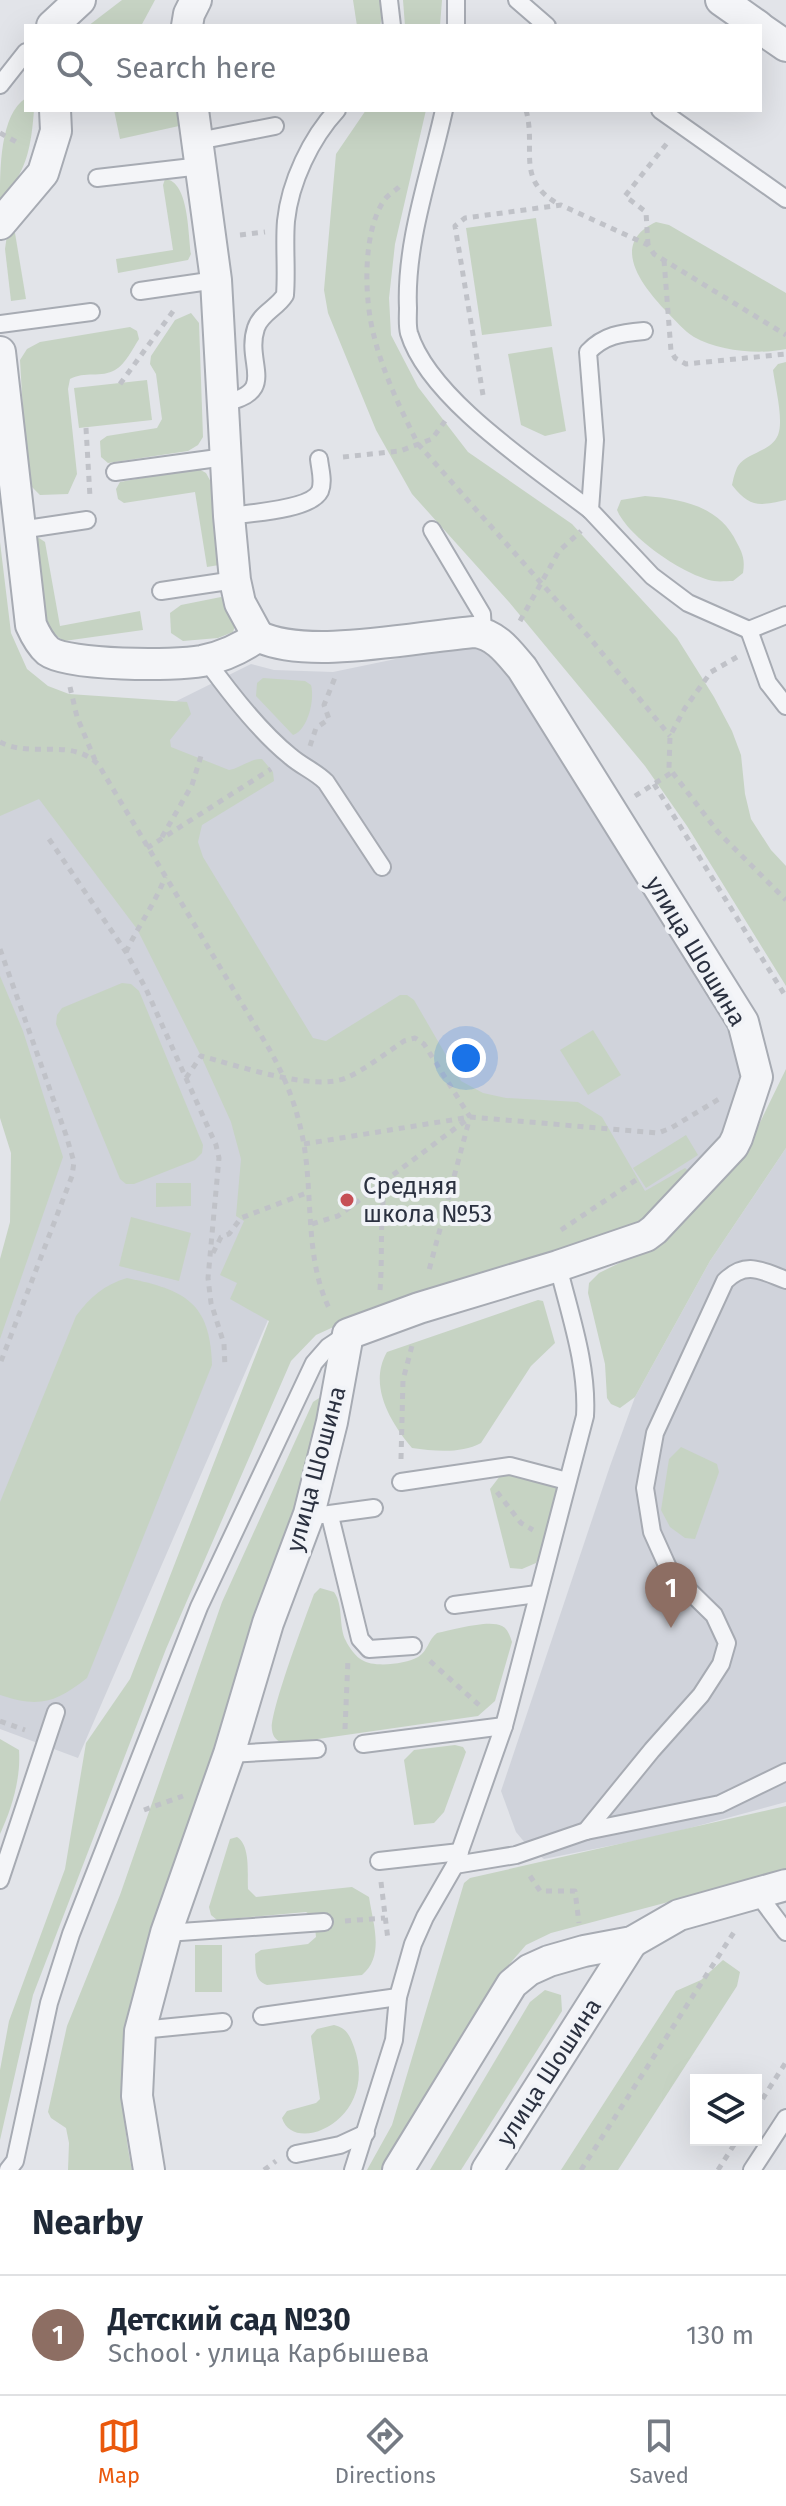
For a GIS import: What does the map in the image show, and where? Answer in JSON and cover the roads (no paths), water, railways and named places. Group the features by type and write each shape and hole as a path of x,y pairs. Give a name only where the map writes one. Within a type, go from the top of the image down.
{"street":[{"path":"187,24 196,0"},
{"path":"721,0 755,24"},
{"path":"762,29 786,46"},
{"path":"0,224 43,173 56,131 55,112"},
{"path":"193,112 211,238 205,282 223,403 235,580 240,603 258,636 281,644 310,647 493,639"},
{"path":"0,352 31,625 38,639 49,651 63,658 151,664 206,660 247,644 258,636"},
{"name":"улица Шошина","path":"493,639 522,668 743,1022 757,1077 733,1146 654,1230 646,1236 558,1266"},
{"path":"348,1334 419,1308 558,1266"},
{"name":"улица Шошина","path":"149,2170 137,2096 141,2030 166,1933 229,1754 268,1623 319,1515 348,1334"},
{"path":"398,2170 512,1984 529,1970 584,1951 632,1942 679,1915 766,1891"},
{"name":"улица Шошина","path":"487,2170 632,1942"}],"lane":[{"path":"389,0 392,24"},
{"path":"456,0 456,24"},
{"path":"517,0 545,24"},
{"path":"0,85 24,55"},
{"path":"223,403 249,396 254,389 255,332 266,313 285,295 286,230 296,182 315,141 336,112"},
{"path":"444,112 411,255 407,298 409,332 431,375 457,404 594,514 652,576 688,603 749,630 786,615"},
{"path":"663,112 786,199"},
{"path":"97,178 200,153 275,126"},
{"path":"140,291 205,282"},
{"path":"0,324 91,312"},
{"path":"594,514 595,440 588,352 599,340 615,334 644,331"},
{"path":"115,472 225,457"},
{"path":"229,516 304,504 316,497 322,481 319,459"},
{"path":"20,530 87,520"},
{"path":"432,530 482,614 493,639"},
{"path":"161,591 235,580"},
{"path":"749,630 768,683 786,706"},
{"path":"206,660 230,694 291,758 326,782 382,867"},
{"path":"353,2170 394,2040 398,1997 406,1966 425,1917 458,1858 504,1726 585,1416 586,1397 581,1362 558,1266"},
{"path":"586,1831 701,1695 721,1664 727,1643 714,1615 670,1572 652,1532 645,1488 655,1433 725,1281 734,1272 743,1269 756,1269 786,1280"},
{"path":"8,2170 15,2161 49,2003 71,1934 199,1607 314,1363 328,1347 348,1334"},
{"path":"401,1482 510,1466 567,1481"},
{"path":"374,1508 319,1515 354,1610 360,1639 369,1649 413,1646"},
{"path":"454,1605 537,1594"},
{"path":"0,1880 56,1712"},
{"path":"363,1744 504,1726"},
{"path":"229,1754 317,1749"},
{"path":"379,1861 516,1855 586,1831 720,1804 786,1772"},
{"path":"766,1891 786,1932"},
{"path":"166,1933 324,1922"},
{"path":"262,2016 398,1997"},
{"path":"141,2030 223,2022"},
{"path":"752,2170 786,2118"},
{"path":"296,2154 340,2145 366,2133"}],"place":[{"name":"Средняя школа №53","path":"347,1200"},
{"name":"Детский сад №30","path":"671,1628"}]}
